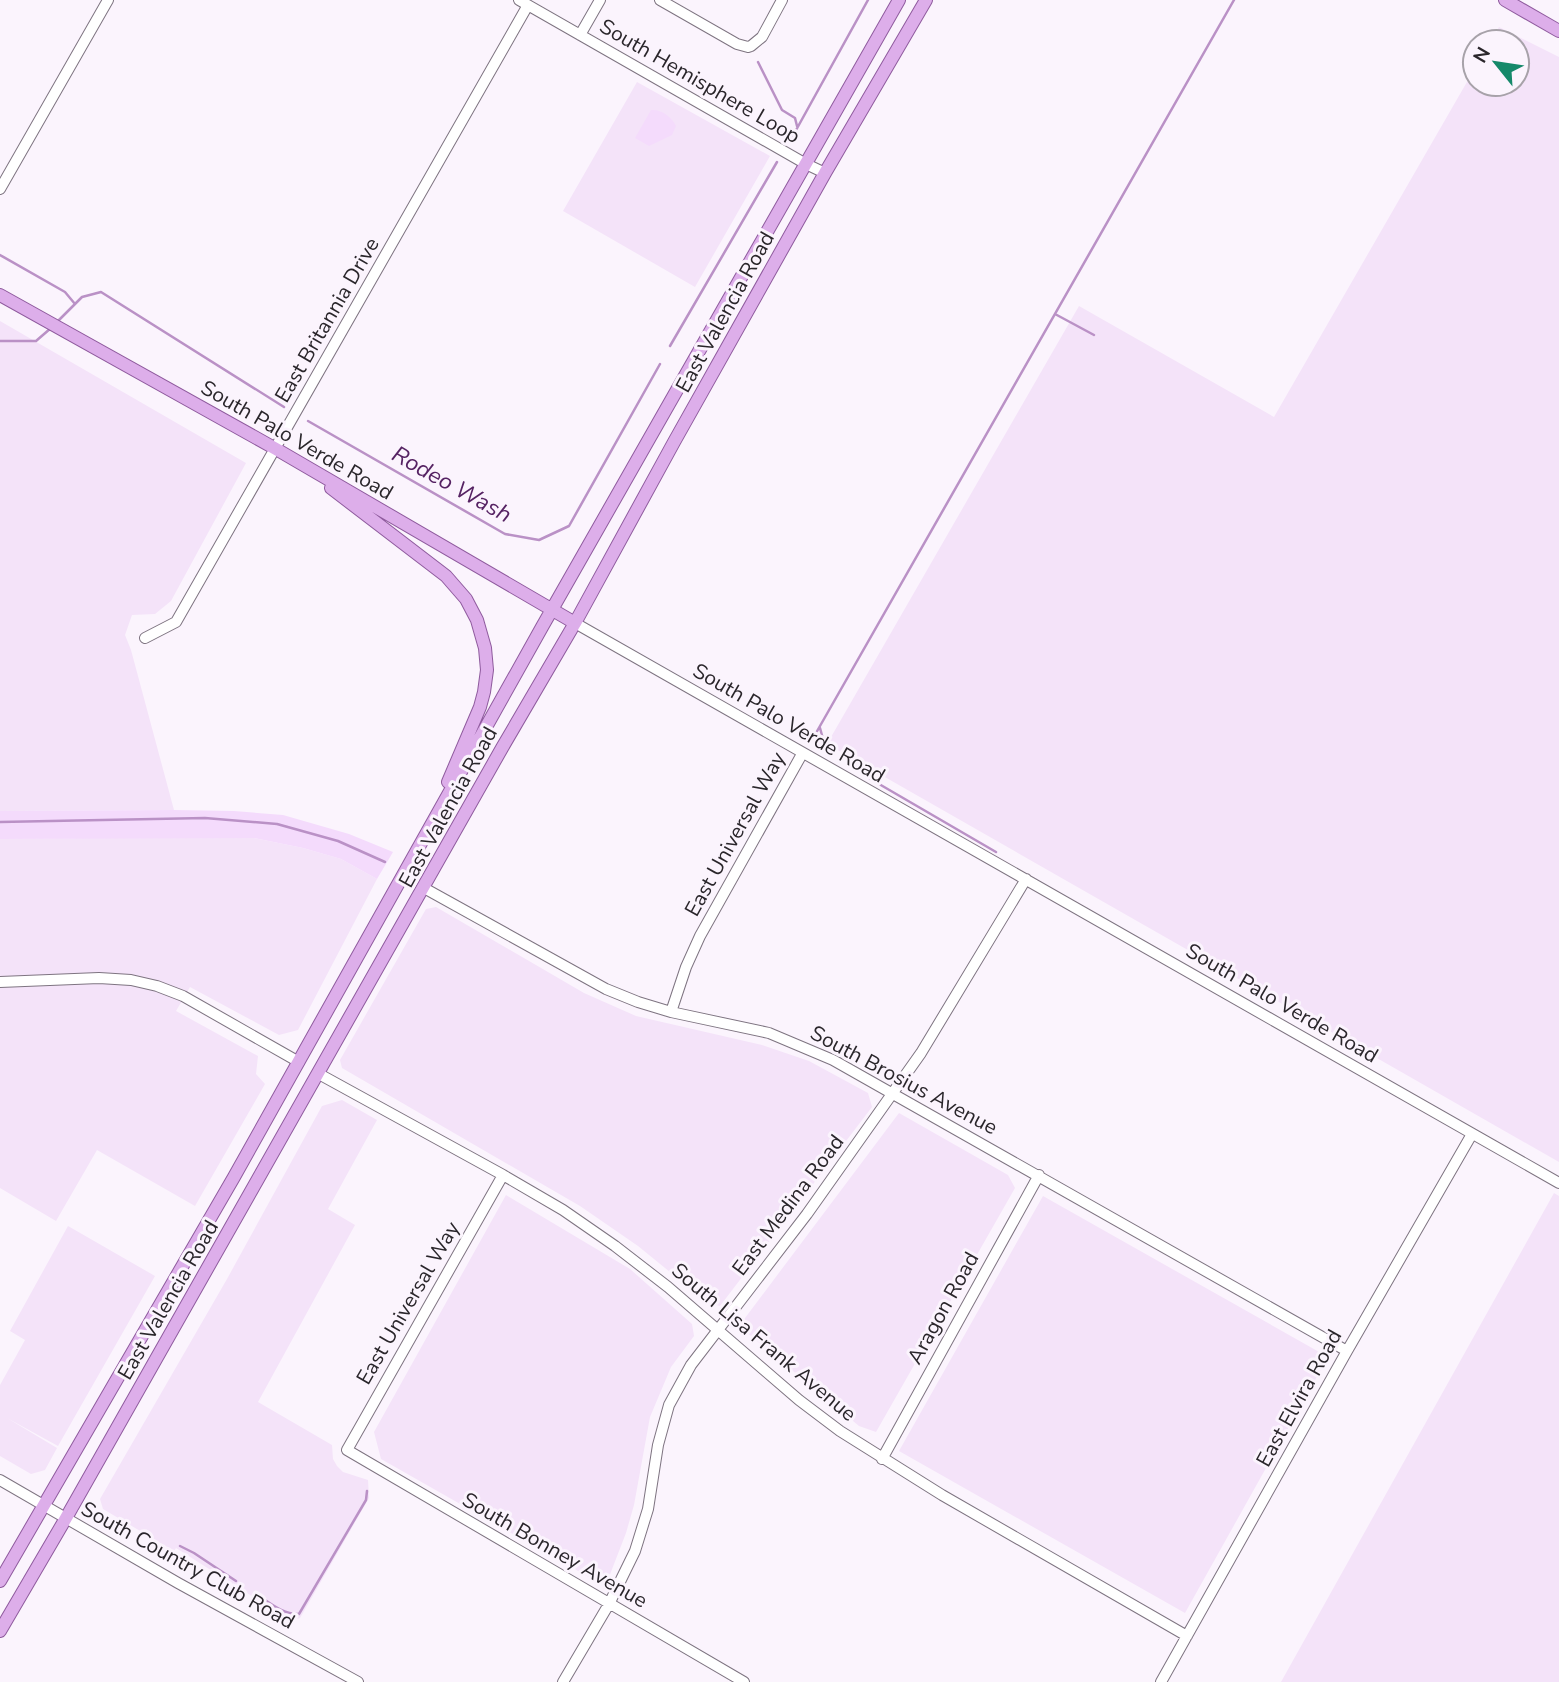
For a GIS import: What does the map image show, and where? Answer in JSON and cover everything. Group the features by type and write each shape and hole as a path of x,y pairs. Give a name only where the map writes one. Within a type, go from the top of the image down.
{"main road":[{"name":"East Valencia Road","path":"0,1581 299,1062 899,0"},
{"name":"East Valencia Road","path":"0,1631 575,623 825,173 926,0"},
{"path":"1505,0 1559,31"},
{"name":"South Palo Verde Road","path":"0,295 292,458 575,623"},
{"path":"292,458 446,576 466,599 477,620 485,648 487,670 484,692 423,840"},
{"path":"299,1062 319,1074"}],"street":[{"path":"0,189 108,0"},
{"path":"580,35 600,0"},
{"path":"660,0 737,44 753,49 782,0"},
{"name":"South Hemisphere Loop","path":"524,3 825,173"},
{"name":"East Britannia Drive","path":"145,638 176,622 276,449 524,3"},
{"name":"South Palo Verde Road","path":"575,623 1559,1183"},
{"name":"East Universal Way","path":"671,1012 700,936 802,754"},
{"name":"East Medina Road","path":"563,1682 609,1604 635,1551 648,1509 658,1445 670,1405 691,1365 807,1214 893,1094 928,1043 1027,879"},
{"name":"South Brosius Avenue","path":"424,888 606,989 671,1012 769,1033 833,1060 1347,1351"},
{"path":"0,982 99,978 131,980 157,986 183,996 299,1062"},
{"name":"South Lisa Frank Avenue","path":"319,1074 563,1210 668,1287 799,1400 840,1431 942,1495 1187,1636"},
{"name":"East Elvira Road","path":"1161,1682 1472,1134"},
{"name":"East Universal Way","path":"346,1450 503,1175"},
{"name":"Aragon Road","path":"882,1459 1039,1175"},
{"name":"South Bonney Avenue","path":"346,1450 744,1682"},
{"name":"South Country Club Road","path":"0,1480 358,1682"}],"shaded area":[{"path":"1531,43 1559,57 1559,1162 827,744 1079,306 1274,417 1461,92 1461,98 1531,98"},
{"path":"637,82 770,156 695,287 563,211"},
{"path":"651,110 666,114 676,126 672,135 649,146 635,138"},
{"path":"0,321 246,463 171,601 155,614 132,615 125,635 174,810 0,811"},
{"path":"174,810 283,815 349,834 393,852 377,879 341,859 254,838 0,839 0,811"},
{"path":"254,838 303,848 341,859 377,879 298,1030 279,1035 190,987 176,1011 258,1056 256,1074 265,1084 195,1206 97,1150 56,1221 0,1188 0,839"},
{"path":"436,907 584,993 636,1016 762,1045 809,1061 868,1093 872,1107 720,1306 708,1303 638,1246 580,1206 342,1068 340,1060 426,909"},
{"path":"342,1100 377,1120 328,1209 355,1225 258,1402 332,1445 333,1459 343,1472 368,1480 369,1498 300,1618 291,1621 176,1548 174,1551 103,1509 100,1499 227,1279 322,1106"},
{"path":"899,1113 1008,1175 1015,1188 876,1432 859,1426 739,1326"},
{"path":"1554,1193 1559,1196 1559,1682 1281,1682"},
{"path":"506,1195 630,1269 692,1324 694,1336 671,1367 650,1417 634,1505 609,1577 594,1580 381,1459 374,1432"},
{"path":"1043,1196 1328,1357 1185,1613 899,1451"},
{"path":"68,1226 155,1276 58,1446 7,1418 57,1448 45,1470 31,1474 0,1456 0,1385 25,1340 10,1331"}],"waterway":[{"path":"790,141 868,0"},
{"path":"812,740 1234,0"},
{"path":"758,62 782,110 795,118 797,126"},
{"name":"Rodeo Wash","path":"670,346 777,162"},
{"path":"0,255 65,292 75,304"},
{"name":"Rodeo Wash","path":"58,321 82,297 101,292 284,407"},
{"path":"1055,314 1094,335"},
{"name":"Rodeo Wash","path":"0,341 36,341 51,328"},
{"name":"Rodeo Wash","path":"308,421 505,534 539,540 569,526 660,364"},
{"path":"820,728 823,739 834,751"},
{"path":"849,759 867,777 996,852"},
{"path":"0,822 205,818 277,824 338,841 385,862"},
{"path":"256,1594 282,1610 299,1614 366,1500 367,1491"},
{"path":"180,1546 236,1581"}]}
